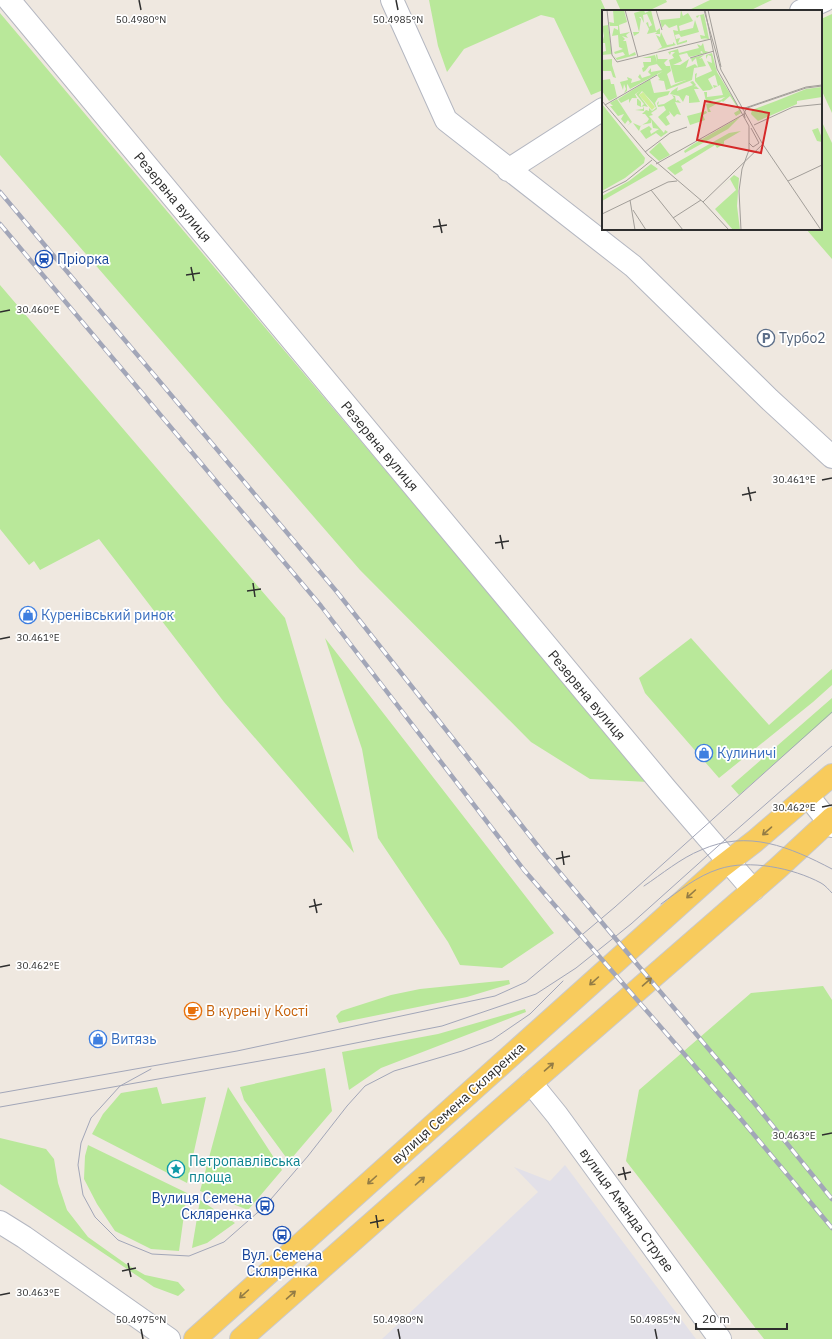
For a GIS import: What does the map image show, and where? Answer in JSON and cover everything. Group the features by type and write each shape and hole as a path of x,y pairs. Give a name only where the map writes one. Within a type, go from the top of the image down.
{"main road":[{"name":"вулиця Семена Скляренка","path":"196,1339 725,865 832,775"},
{"path":"241,1339 531,1083 831,822"}],"street":[{"name":"Резервна вулиця","path":"9,0 666,789 725,865 753,890"},
{"path":"392,0 446,120 508,170 633,266 769,399 832,458"},
{"path":"803,10 825,0"},
{"path":"508,170 602,110"},
{"path":"808,796 831,822"},
{"name":"вулиця Аманда Струве","path":"531,1083 557,1115 720,1339"},
{"path":"0,1222 24,1237 169,1339"}],"shaded area":[{"path":"565,1165 696,1339 382,1339 538,1192 514,1167 550,1181"}],"green space":[{"path":"429,0 601,0 606,10 602,10 602,90 591,95 554,18 541,15 464,49 447,72 438,46"},
{"path":"616,0 666,0 667,2 650,10 621,10"},
{"path":"710,0 772,0 751,10 689,10"},
{"path":"0,13 648,782 590,779 531,742 360,570 0,155"},
{"path":"832,14 832,113 822,91 822,19"},
{"path":"822,122 832,143 832,259 807,230 822,230"},
{"path":"0,285 285,618 354,853 224,702 99,539 40,570 34,561 29,565 0,529"},
{"path":"325,638 554,933 502,968 460,965 448,942 378,838 362,749"},
{"path":"691,638 769,725 832,669 832,685 719,778 645,693 639,678"},
{"path":"832,698 832,713 739,795 731,786"},
{"path":"509,980 510,984 467,997 339,1023 336,1016 341,1011 391,995 420,989"},
{"path":"823,986 832,1000 832,1339 764,1339 626,1161 639,1090 751,993"},
{"path":"525,1009 526,1012 381,1068 349,1090 342,1052 438,1034"},
{"path":"325,1068 332,1111 291,1159 290,1158 288,1160 244,1100 240,1087"},
{"path":"157,1087 162,1104 206,1097 187,1183 92,1134 103,1114 121,1093"},
{"path":"228,1087 282,1170 248,1210 200,1191"},
{"path":"0,1138 46,1149 54,1159 58,1183 67,1210 88,1237 126,1264 145,1275 178,1282 185,1290 178,1296 154,1287 0,1184"},
{"path":"88,1145 187,1193 179,1251 151,1249 115,1231 97,1204 84,1179 85,1156"},
{"path":"200,1200 235,1223 207,1243 192,1248"}],"tram line":[{"path":"0,1093 237,1051 495,996 526,982 615,907 832,712"},
{"path":"0,1107 305,1053 442,1026 536,994 576,968 631,924 832,746"},
{"path":"644,886 694,853 718,844 735,841 768,843 800,854 832,869"},
{"path":"661,904 688,884 711,872 731,866 744,865 771,867 797,873 821,883 832,893"},
{"path":"151,1069 120,1086 91,1118 81,1143 78,1165 83,1195 95,1217 118,1240 152,1254 189,1256 224,1242 265,1206 365,1086 394,1071 462,1051 492,1040 530,1014 563,981"}],"railway":[{"path":"0,192 337,592 545,855 755,1104 832,1199"},
{"path":"0,224 321,606 524,870 740,1118 832,1228"}],"place":[{"name":"Пріорка","path":"44,259"},
{"name":"Турбо2","path":"766,338"},
{"name":"Куренівський ринок","path":"28,615"},
{"name":"Кулиничі","path":"704,753"},
{"name":"В курені у Кості","path":"193,1011"},
{"name":"Витязь","path":"98,1039"},
{"name":"Петропавлівська площа","path":"176,1169"},
{"name":"Вулиця Семена Скляренка","path":"265,1206"},
{"name":"Вул. Семена Скляренка","path":"282,1235"}]}
